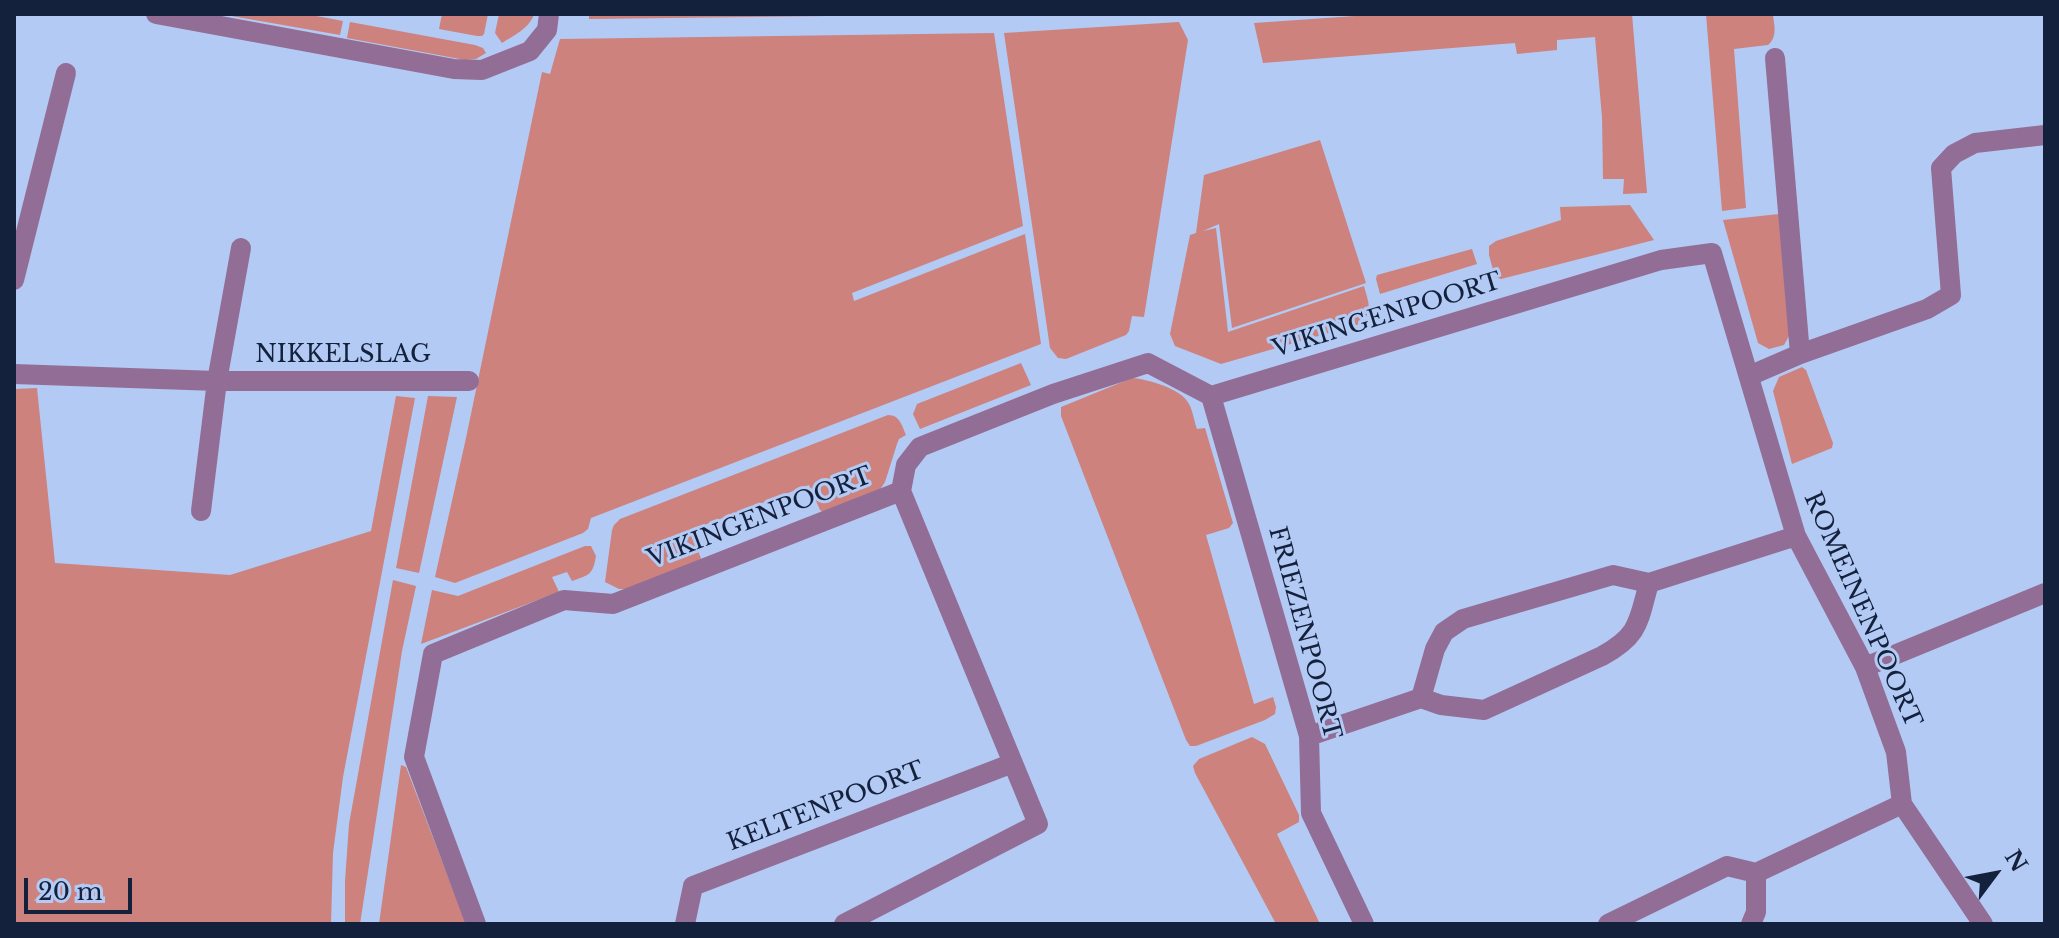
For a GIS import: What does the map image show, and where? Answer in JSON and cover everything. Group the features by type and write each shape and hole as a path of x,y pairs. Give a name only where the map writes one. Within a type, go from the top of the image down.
{"street":[{"path":"156,14 454,69 482,70 530,51 547,30 549,14"},
{"path":"1775,58 1800,354"},
{"path":"14,280 66,73"},
{"path":"1749,376 1800,354 1927,309 1951,295 1941,168 1954,154 1975,143 2045,135"},
{"name":"NIKKELSLAG","path":"201,511 217,381 241,248"},
{"name":"ROMEINENPOORT","path":"1712,253 1796,536 1865,667 1896,752 1902,804 1983,924"},
{"name":"VIKINGENPOORT","path":"476,924 414,757 433,654 564,600 613,604 901,491 906,465 920,447 1053,394 1148,363 1211,396 1661,260 1712,253"},
{"name":"NIKKELSLAG","path":"14,374 217,381 469,381"},
{"name":"FRIEZENPOORT","path":"1211,396 1309,736 1311,813 1364,924"},
{"path":"844,924 1038,824 901,491"},
{"path":"1421,698 1435,649 1444,632 1463,619 1613,575 1649,583 1796,536"},
{"path":"1309,736 1421,698 1441,705 1484,710 1620,646 1637,627 1649,583"},
{"path":"1865,667 2045,593"},
{"name":"KELTENPOORT","path":"685,924 693,886 1013,763"},
{"path":"1608,924 1727,866 1756,873 1902,804"},
{"path":"1751,924 1756,912 1756,873"}],"shaded area":[{"path":"220,14 306,14 343,21 340,35"},
{"path":"442,14 488,14 484,34 477,36 439,29"},
{"path":"499,14 534,14 525,27 502,43 495,33"},
{"path":"589,14 990,14 589,19"},
{"path":"1384,14 1632,14 1647,193 1623,194 1624,179 1603,179 1602,117 1595,37 1557,40 1557,50 1517,54 1515,43 1263,63 1254,23"},
{"path":"1706,14 1773,14 1774,35 1768,45 1734,49 1746,208 1722,211"},
{"path":"350,22 475,45 486,53 476,59 465,60 347,38"},
{"path":"1179,22 1188,40 1144,317 1132,316 1126,335 1066,359 1058,358 1050,348 1004,33"},
{"path":"994,33 1023,226 852,293 854,301 1025,234 1041,344 591,518 588,529 583,533 455,583 435,577 542,72 550,74 560,39"},
{"path":"1320,140 1366,283 1232,328 1219,224 1203,231 1216,228 1228,332 1364,286 1369,306 1367,315 1360,324 1221,364 1175,346 1170,334 1190,235 1196,233 1204,175"},
{"path":"1630,205 1654,240 1501,279 1495,277 1489,246 1496,241 1561,220 1560,207"},
{"path":"1779,214 1789,336 1784,345 1769,349 1758,343 1723,220"},
{"path":"1472,249 1477,264 1380,294 1377,275"},
{"path":"1021,363 1031,385 920,429 913,414 917,404"},
{"path":"1802,367 1806,370 1833,443 1832,448 1792,464 1773,391 1779,377"},
{"path":"1132,378 1172,389 1189,404 1197,429 1205,428 1233,523 1229,528 1206,535 1254,704 1273,697 1276,707 1275,714 1265,720 1196,746 1190,746 1186,740 1061,416 1061,407"},
{"path":"37,388 55,563 230,575 371,531 396,396 415,398 343,777 333,853 331,924 14,924 14,389"},
{"path":"428,396 457,397 419,573 396,568"},
{"path":"888,415 898,419 906,435 899,439 879,491 824,513 809,485 691,530 701,558 698,562 626,589 605,582 612,530 620,519"},
{"path":"591,546 596,556 592,571 572,581 567,572 552,577 559,592 421,644 432,590 458,596"},
{"path":"393,580 416,586 402,651 360,924 345,924 349,824"},
{"path":"1252,737 1265,744 1299,815 1299,822 1277,834 1320,924 1276,924 1195,773 1193,766 1199,759"},
{"path":"401,765 406,767 466,924 379,924"}]}
